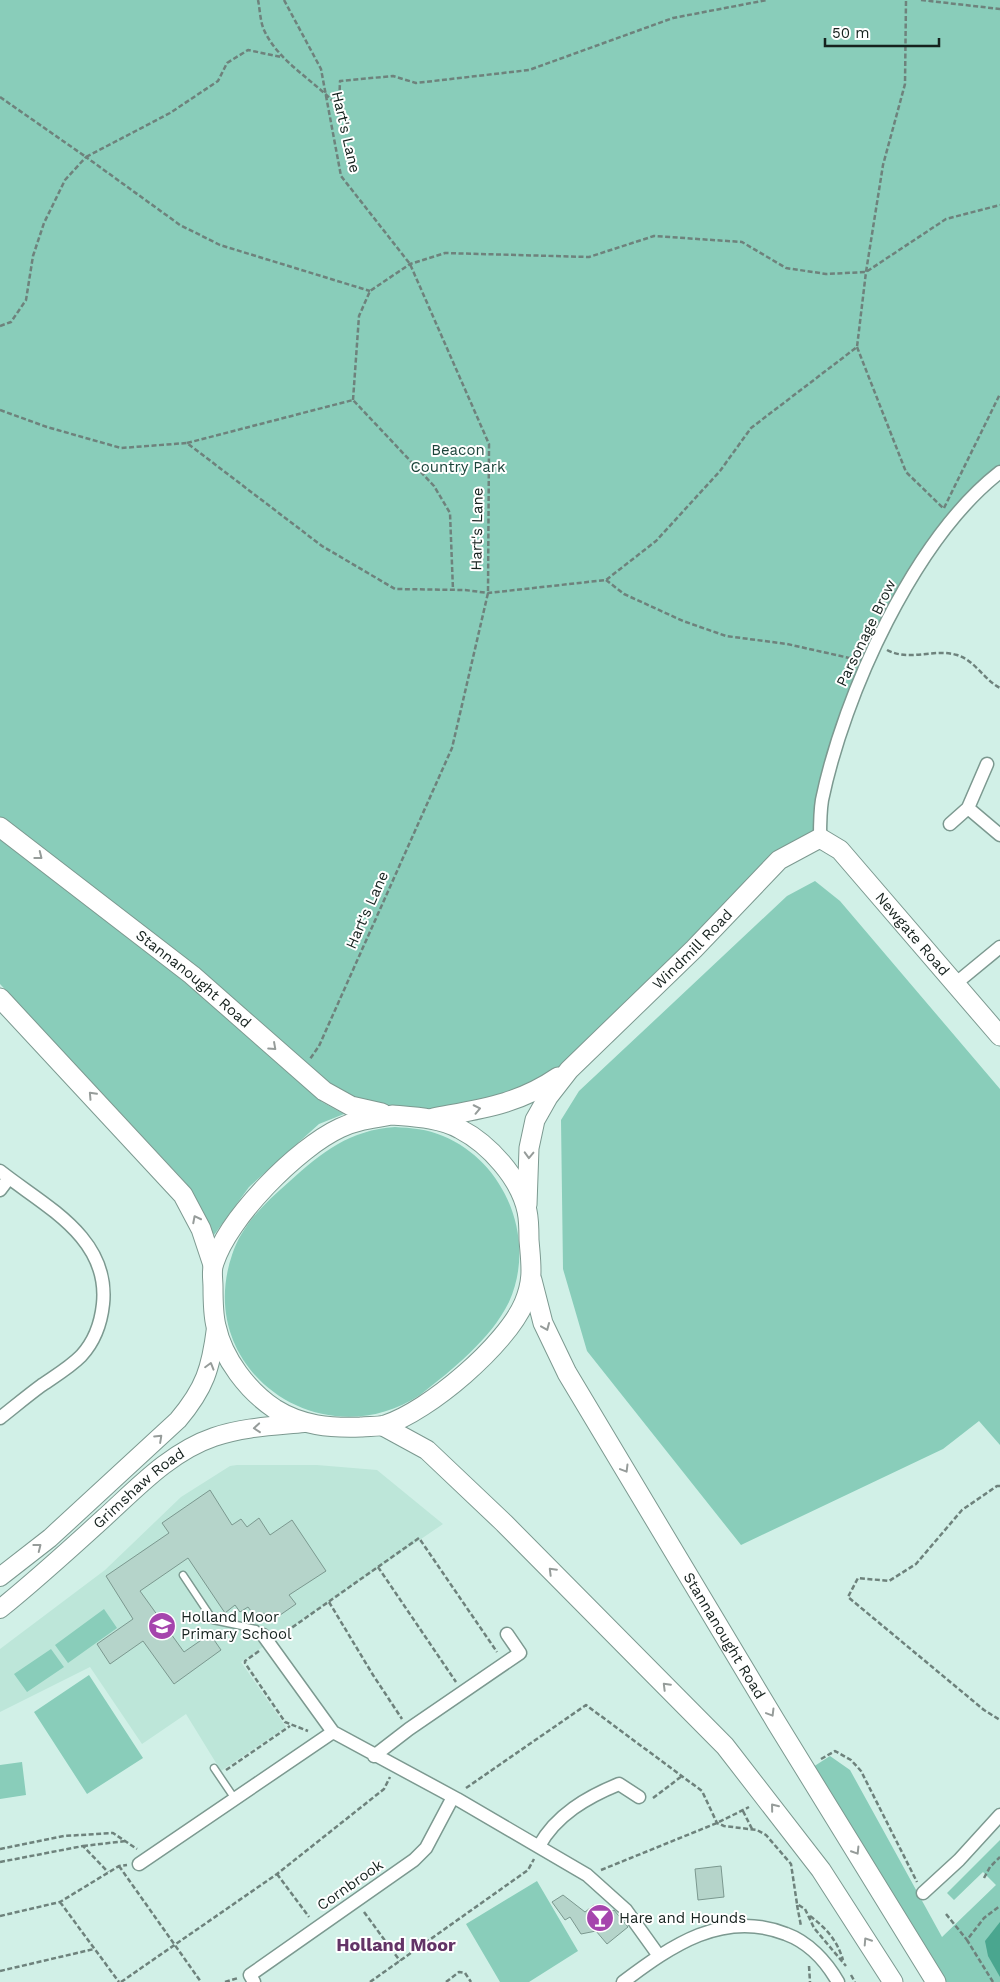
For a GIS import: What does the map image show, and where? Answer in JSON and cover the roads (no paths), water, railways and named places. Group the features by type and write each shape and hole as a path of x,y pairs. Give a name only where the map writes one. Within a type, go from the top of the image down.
{"main road":[{"name":"Stannanought Road","path":"0,827 192,975 301,1073 324,1091 350,1106 392,1115"},
{"name":"Newgate Road","path":"820,838 840,850 1000,1036"},
{"name":"Windmill Road","path":"527,1210 529,1148 535,1120 548,1096 569,1070 688,956 779,860 820,838"},
{"path":"0,998 184,1195 200,1229 212,1265 216,1328 230,1359 257,1395 276,1409 304,1423 340,1428 383,1426 417,1411 455,1382 505,1333 523,1306 532,1280 527,1210 514,1180 496,1158 477,1140 459,1128 430,1119 392,1115 359,1120 338,1129 317,1142 252,1200 233,1224 212,1265"},
{"name":"Windmill Road","path":"430,1119 524,1098 569,1070"},
{"name":"Stannanought Road","path":"532,1280 543,1322 568,1373 776,1722 936,1982"},
{"name":"Grimshaw Road","path":"0,1577 50,1538 178,1420 194,1402 205,1382 212,1362 216,1328"},
{"name":"Grimshaw Road","path":"0,1609 40,1576 152,1475 186,1450 238,1429 304,1423"},
{"path":"383,1426 427,1450 434,1456 504,1522 725,1746 821,1870 893,1982"},
{"path":"0,1615 40,1576"}],"street":[{"name":"Parsonage Brow","path":"820,838 822,802 839,733 868,662 916,570 956,516 1000,472"},
{"path":"950,824 968,808 987,764"},
{"path":"968,808 1000,835"},
{"path":"955,984 1000,947"},
{"path":"0,1190 5,1174 68,1222 83,1238 92,1252 99,1267 104,1298 99,1325 83,1354 68,1368 0,1418"},
{"path":"374,1756 409,1729 520,1653 507,1634"},
{"path":"267,1639 333,1732 374,1756 454,1797 587,1875 626,1910 659,1956"},
{"path":"143,1862 333,1732"},
{"path":"540,1846 547,1831 557,1820 595,1794 619,1784 639,1797"},
{"name":"Cornbrook","path":"254,1982 250,1975 357,1902 420,1854 426,1848 454,1797"},
{"path":"923,1893 960,1860 1000,1815"},
{"path":"623,1982 659,1956 702,1934 737,1925 772,1928 798,1939 815,1952 838,1982"}],"lane":[{"path":"183,1574 213,1620 256,1629 267,1639"},
{"path":"214,1768 235,1799"}],"place":[{"name":"Holland Moor Primary School","path":"162,1626"},
{"name":"Hare and Hounds","path":"600,1918"}],"district":[{"name":"Holland Moor","path":"396,1945"}],"park label":[{"name":"Beacon Country Park","path":"458,458"}]}
